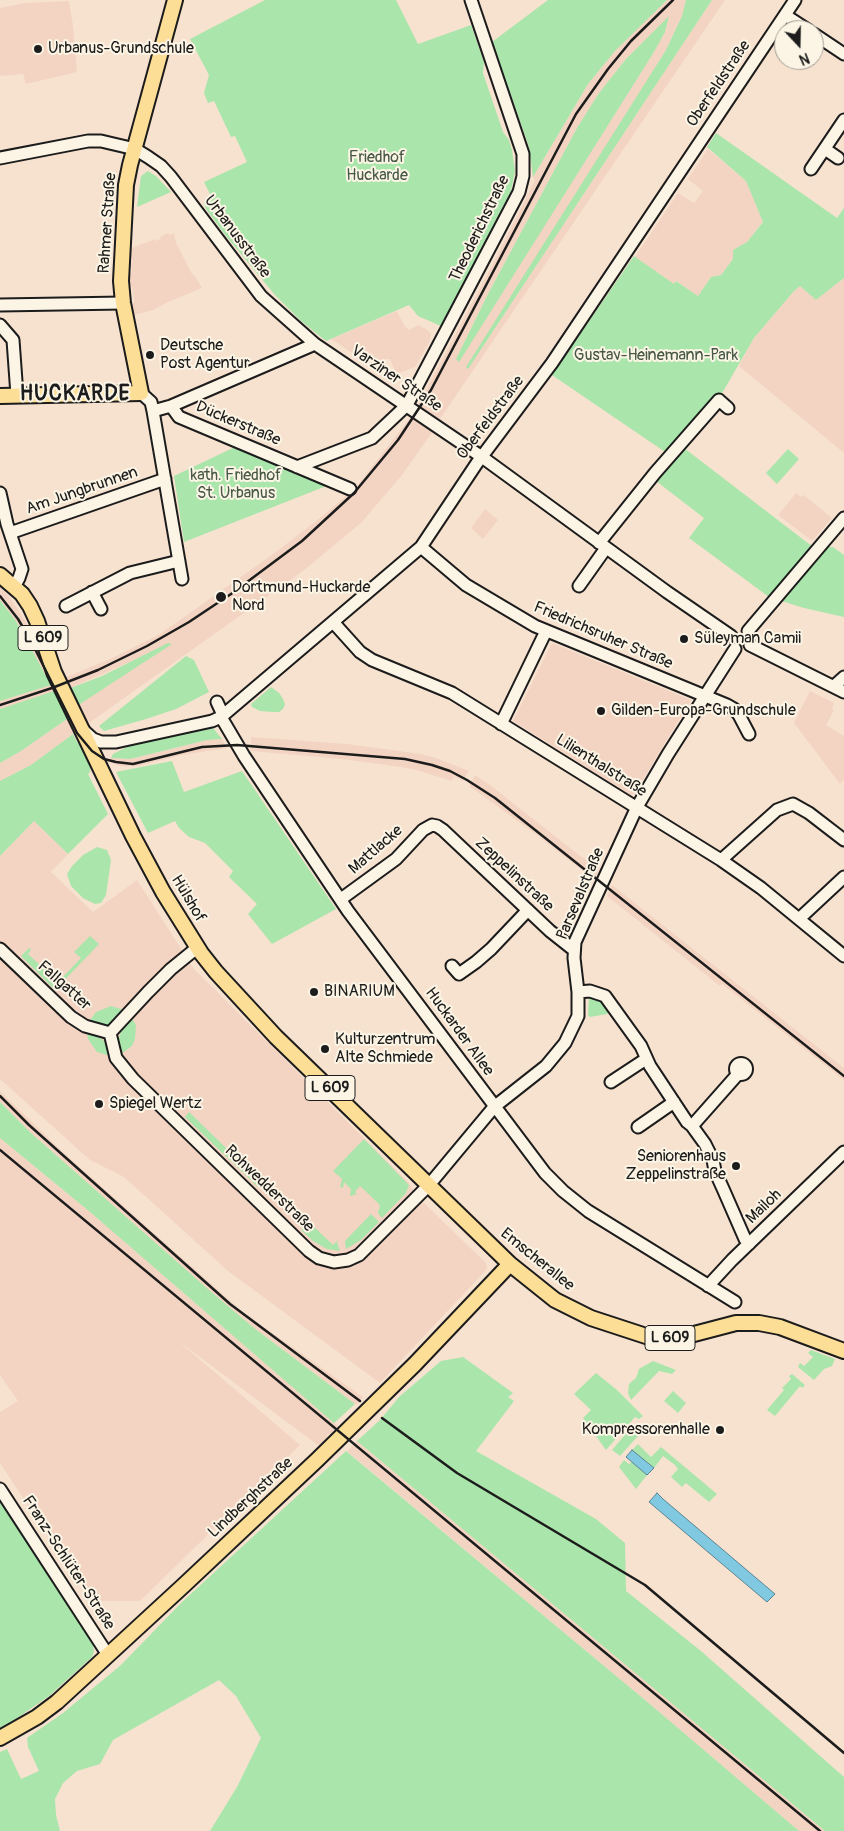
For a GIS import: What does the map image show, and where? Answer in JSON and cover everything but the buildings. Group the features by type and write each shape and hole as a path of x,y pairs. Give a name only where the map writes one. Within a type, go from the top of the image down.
{"main road":[{"name":"Rahmer Straße","path":"141,393 123,303 122,281 126,185 134,149 176,0"},
{"path":"0,396 141,393"},
{"name":"Hülshof","path":"0,575 27,600 54,672 103,774 155,878 198,948 216,972 276,1037 429,1185"},
{"name":"Emscherallee","path":"429,1185 510,1264 555,1300 591,1318 649,1337 669,1338 694,1334 736,1323 759,1322 780,1327 844,1350"},
{"name":"Lindberghstraße","path":"0,1738 37,1717 57,1702 318,1460 415,1364 510,1264"}],"street":[{"name":"Theoderichstraße","path":"407,405 516,200 523,176 522,154 471,0"},
{"name":"Oberfeldstraße","path":"81,728 93,739 101,742 116,742 212,721 222,716 420,547 482,456 552,363 795,0"},
{"path":"785,15 793,20"},
{"path":"824,41 844,54"},
{"path":"811,170 844,120"},
{"name":"Urbanusstraße","path":"0,158 88,141 101,141 134,149 161,166 261,296 315,344"},
{"path":"825,149 838,158"},
{"path":"0,305 123,303"},
{"path":"0,325 13,340 18,395"},
{"name":"Varziner Straße","path":"315,344 482,456 709,622 731,636"},
{"path":"153,410 171,406 315,344"},
{"path":"141,393 151,402 153,410 182,579"},
{"path":"579,586 603,545 714,396 728,408"},
{"path":"297,467 372,438 407,405"},
{"name":"Dückerstraße","path":"171,406 179,417 350,489"},
{"name":"Am Jungbrunnen","path":"10,533 165,479"},
{"path":"0,493 10,533 22,569 14,587"},
{"path":"748,632 844,518"},
{"name":"Friedrichsruher Straße","path":"420,547 466,585 546,631 734,709 749,734"},
{"path":"66,606 132,572 179,561"},
{"path":"92,592 101,609"},
{"name":"Lilienthalstraße","path":"333,622 360,652 372,660 452,693 721,860 800,918 844,956"},
{"path":"739,629 748,632 752,638 750,646 742,651 735,649 730,643 731,636 735,630 739,629"},
{"path":"501,724 546,631"},
{"path":"750,646 839,689 844,677"},
{"name":"Parsevalstraße","path":"429,1185 494,1107 546,1066 565,1043 578,1016 575,942 637,807 652,779 703,696 735,649"},
{"name":"Huckarder Allee","path":"217,702 222,716 244,756 341,899 535,1161 555,1184 588,1211 735,1302"},
{"path":"103,774 102,757 105,750 116,742"},
{"path":"721,860 777,810 793,804 809,813 844,840"},
{"name":"Mattlacke","path":"341,899 387,866 424,830 432,825"},
{"name":"Zeppelinstraße","path":"432,825 443,830 528,910 574,950"},
{"path":"800,918 844,877"},
{"path":"452,966 459,974 476,962 528,910"},
{"path":"110,1034 148,992 198,948"},
{"name":"Fallgatter","path":"0,949 71,1017 85,1026 110,1034"},
{"path":"578,992 590,991 605,996 641,1046 646,1059 687,1122 705,1144 745,1239 749,1244"},
{"name":"Rohwedderstraße","path":"110,1034 116,1058 133,1079 304,1246 319,1258 328,1262 339,1262 359,1255 429,1185"},
{"path":"611,1082 646,1059"},
{"path":"692,1126 738,1074"},
{"path":"638,1127 674,1102"},
{"name":"Mailoh","path":"708,1286 844,1152"},
{"name":"Franz-Schlüter-Straße","path":"0,1489 108,1655"}],"shaded area":[{"path":"667,0 686,0 682,16 666,50 468,369 712,0 725,0 440,419 418,405 497,256 535,180 533,177 588,84 615,51","holes":["669,17 665,32 492,307 456,359 488,294 577,128 599,93 626,59"]},
{"name":"Urbanus-Grundschule","path":"69,1 77,72 26,84 23,74 0,76 0,8 25,3"},
{"path":"708,149 746,181 763,221 747,242 733,250 733,259 721,275 711,277 698,296 677,281 674,284 635,257 678,193 694,203 703,191 688,179"},
{"path":"168,233 170,235 174,233 176,243 192,274 202,288 153,310 130,316 128,304 134,303 134,299 132,286 127,287 126,275 132,273 131,263 133,262 129,249 155,239 156,241 161,239 160,237"},
{"path":"844,278 844,453 739,366 754,338 794,291 800,286 816,300"},
{"path":"397,311 404,325 409,330 418,325 431,334 430,341 415,367 399,373 395,371 390,359 386,359 384,360 389,370 385,375 331,339"},
{"path":"411,417 433,431 402,475 361,523 303,571 89,723 77,706 171,644 68,689 64,678 110,659 160,634 276,552 356,487"},
{"path":"796,493 801,497 804,495 832,518 812,541 778,515"},
{"path":"485,509 498,520 483,539 471,528"},
{"path":"0,587 10,598 35,636 83,744 67,719 54,692 0,709 0,701 50,685 16,621 0,600"},
{"name":"Gilden-Europa-Grundschule","path":"552,643 691,700 635,793 631,795 513,721"},
{"path":"810,691 834,703 832,708 834,710 826,725 844,736 844,780 840,784 794,723"},
{"path":"67,719 73,734 31,765 0,781 0,763"},
{"path":"251,737 347,744 421,754 469,771 463,781 454,776 452,781 413,769 387,765 251,751"},
{"path":"222,739 227,748 182,755 138,766 120,766 109,762 111,758 130,759 207,740"},
{"path":"475,775 579,855 599,868 595,880 469,786"},
{"path":"34,821 68,854 51,872 93,912 137,880 194,969 408,1182 428,1207 486,1263 487,1269 380,1383 228,1271 124,1177 90,1160 0,1079 0,856"},
{"path":"612,885 844,1068 844,1080 722,984 720,986 607,896"},
{"path":"0,1091 66,1155 244,1313 363,1397 358,1404 355,1404 254,1328 209,1290 31,1133 0,1102"},
{"path":"0,1138 90,1212 338,1426 330,1435 326,1436 319,1446 177,1340 300,1445 140,1601 91,1601 0,1463 0,1412 18,1401 0,1375"},
{"path":"357,1441 825,1831 799,1831 347,1451"}],"green space":[{"name":"Friedhof Huckarde","path":"265,0 396,0 418,44 471,25 484,62 483,73 503,132 509,140 515,171 511,191 481,249 482,253 473,269 470,270 452,304 453,307 443,327 418,316 409,305 326,341 301,321 275,295 206,209 204,203 211,196 204,182 247,162 235,136 231,137 214,101 208,103 204,93 209,75 190,39"},
{"path":"548,0 667,0 615,51 588,84 533,177 529,147 492,42"},
{"path":"686,0 712,0 468,369 466,367 666,50 682,16"},
{"path":"669,16 665,32 654,52 459,362 456,359 488,294 577,128 599,93 626,59"},
{"name":"Gustav-Heinemann-Park","path":"716,133 837,218 844,208 844,278 816,300 800,286 794,291 754,338 721,395 668,454 552,375 634,256 674,284 676,281 698,296 711,277 721,275 733,259 733,250 747,242 763,222 746,181 707,147"},
{"path":"148,171 156,176 171,192 137,207 141,176"},
{"name":"kath. Friedhof St. Urbanus","path":"237,446 329,485 184,542 174,476"},
{"path":"684,448 813,547 833,547 844,555 844,617 804,608 769,597 689,538 704,518 656,481"},
{"path":"788,449 799,459 777,484 766,473"},
{"path":"0,600 16,621 51,685 0,701"},
{"path":"168,643 172,644 77,706 68,689 102,676"},
{"path":"186,656 194,660 209,692 176,709 146,719 104,731 99,726"},
{"path":"271,687 283,699 285,704 283,709 279,712 273,712 260,711 252,707 251,704"},
{"path":"54,691 67,719 0,763 0,709"},
{"path":"205,727 213,728 222,739 207,740 130,759 111,758 113,754 127,747 127,745"},
{"path":"73,734 77,742 87,751 91,763 88,774 108,814 68,854 34,821 0,856 0,781 31,765"},
{"path":"172,761 184,792 242,771 336,909 272,944 248,914 257,904 229,877 233,871 205,843 189,837 179,828 175,821 148,833 116,772"},
{"path":"97,847 107,850 111,860 106,895 101,903 95,904 83,898 71,886 67,874 83,855"},
{"path":"90,936 99,944 55,990 21,956 29,948 31,950 28,954 58,982 81,958 74,952"},
{"path":"594,995 601,998 612,1009 607,1014 590,1017 588,1015 589,997"},
{"path":"111,1006 124,1010 108,1025 102,1026 88,1023 96,1012"},
{"path":"130,1015 136,1025 135,1039 132,1046 121,1054 118,1047 119,1038 122,1028"},
{"path":"87,1032 102,1039 110,1056 97,1052 88,1039"},
{"path":"0,1102 31,1133 209,1290 254,1328 355,1404 334,1423 90,1212 0,1138"},
{"path":"189,1112 262,1183 258,1187 185,1117"},
{"path":"364,1139 409,1185 406,1193 382,1218 378,1213 380,1205 360,1186 355,1192 357,1194 350,1196 351,1189 344,1182 343,1188 340,1187 342,1179 333,1171"},
{"path":"371,1214 379,1222 361,1240 346,1249 345,1241"},
{"path":"309,1222 333,1245 338,1240 337,1243 340,1251 327,1249 313,1241 301,1230"},
{"path":"811,1350 835,1359 832,1366 824,1369 814,1380 798,1367 800,1363 804,1366 813,1357 808,1353"},
{"path":"463,1357 513,1393 508,1397 514,1401 476,1451 596,1519 625,1543 626,1591 701,1651 844,1777 844,1831 825,1831 357,1441 380,1420 399,1397 441,1361"},
{"path":"653,1361 676,1370 672,1374 659,1371 631,1400 628,1393 629,1384 636,1378 639,1369"},
{"path":"596,1373 617,1390 643,1416 639,1419 635,1417 606,1450 583,1418 591,1410 574,1394"},
{"path":"792,1374 805,1385 802,1388 800,1386 775,1416 767,1410 784,1390 782,1388 791,1379 789,1376"},
{"path":"673,1391 686,1403 678,1413 664,1401"},
{"path":"629,1430 638,1436 620,1456 612,1450"},
{"path":"638,1444 651,1457 661,1447 717,1494 709,1502 686,1483 682,1487 671,1477 678,1469 675,1465 663,1456 654,1468 632,1450"},
{"path":"346,1451 799,1831 210,1831 237,1787 261,1738 236,1696 219,1680 113,1740 100,1764 77,1771 63,1783 55,1799 60,1831 0,1831 0,1752 7,1749 21,1779 39,1771 28,1747 27,1738 63,1713 121,1665 181,1603"},
{"path":"624,1460 629,1464 632,1462 647,1475 636,1489 619,1467"},
{"path":"0,1501 79,1622 93,1645 94,1652 92,1657 49,1696 0,1730"}],"water":[{"path":"632,1450 654,1468 647,1475 626,1457"},
{"path":"657,1493 775,1594 767,1602 649,1502"}],"railway":[{"path":"0,705 98,670 147,646 189,622 231,594 302,541 354,493 398,440 431,390 576,114 608,69 631,41 673,0"},
{"path":"0,596 18,619 31,641 77,733 92,751 104,759 133,764 202,747 237,745 405,759 450,771 495,798 844,1076"},
{"path":"0,1096 29,1125 230,1304 360,1401"},
{"path":"0,1150 820,1831"},
{"path":"382,1418 457,1473 645,1585 844,1753"}],"place":[{"name":"Urbanus-Grundschule","path":"38,49"},
{"name":"Deutsche Post Agentur","path":"150,355"},
{"name":"Dortmund-Huckarde Nord","path":"221,597"},
{"name":"Süleyman Camii","path":"684,639"},
{"name":"Gilden-Europa-Grundschule","path":"601,711"},
{"name":"BINARIUM","path":"314,992"},
{"name":"Kulturzentrum Alte Schmiede","path":"325,1049"},
{"name":"Spiegel Wertz","path":"99,1104"},
{"name":"Seniorenhaus Zeppelinstraße","path":"736,1166"},
{"name":"Kompressorenhalle","path":"720,1430"}],"district":[{"name":"HUCKARDE","path":"75,395"}]}
